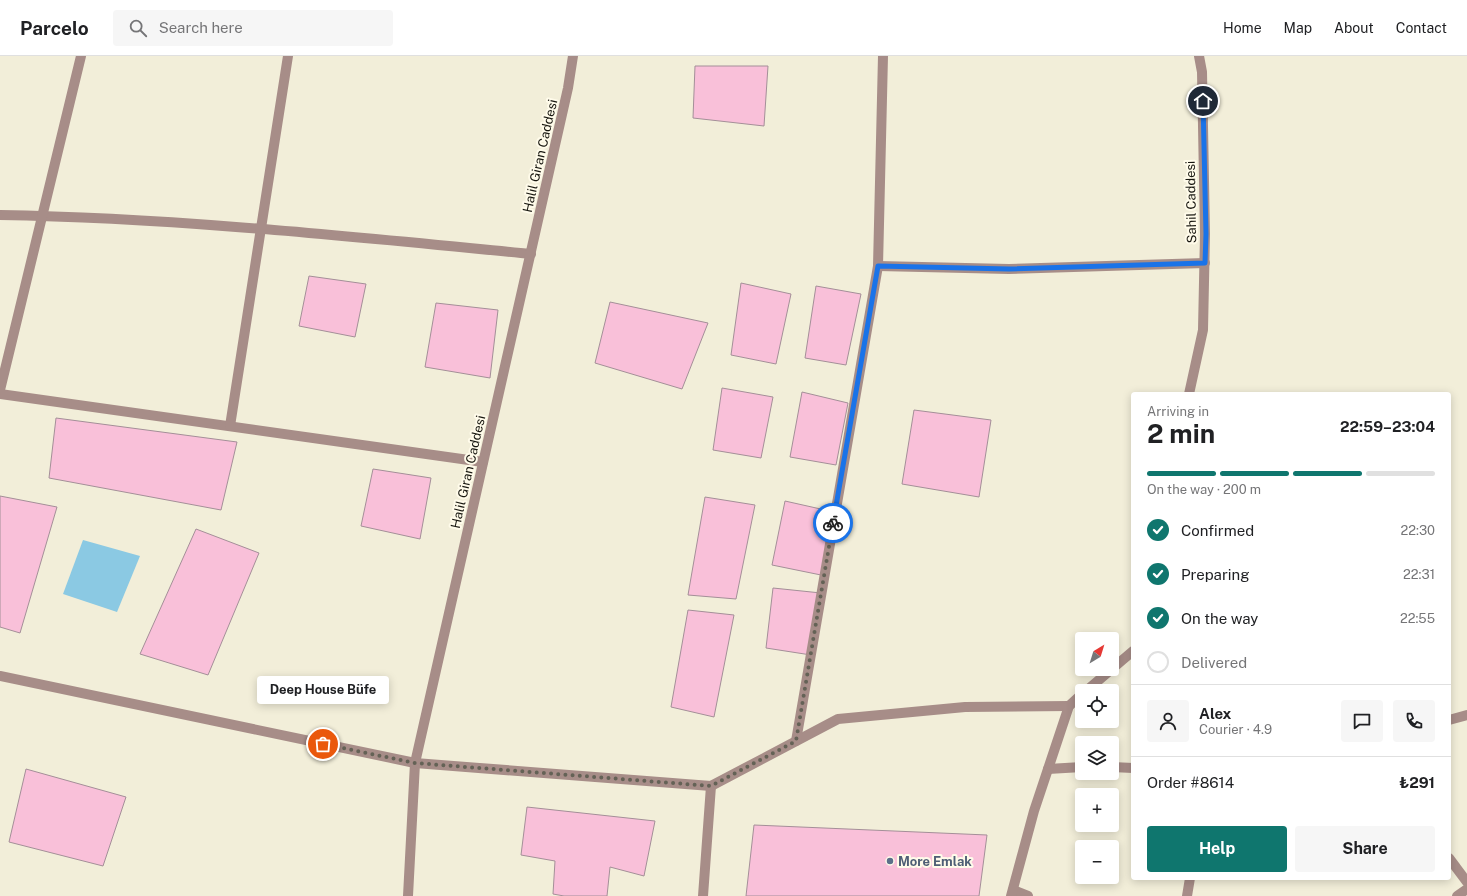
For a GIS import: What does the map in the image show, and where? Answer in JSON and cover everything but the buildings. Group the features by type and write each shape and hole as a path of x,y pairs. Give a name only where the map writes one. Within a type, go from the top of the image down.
{"street":[{"path":"0,390 80,56"},
{"path":"230,426 288,56"},
{"name":"Halil Giran Caddesi","path":"408,896 415,763 531,254 568,88 573,56"},
{"path":"796,741 878,266 883,56"},
{"name":"Sahil Caddesi","path":"1189,392 1204,330 1206,234 1202,72 1199,56"},
{"path":"0,215 261,228 531,254"},
{"path":"878,266 1009,269 1205,263"},
{"path":"0,394 483,462"},
{"path":"1094,684 1131,653"},
{"path":"0,676 415,763 711,786 838,719 965,707 1069,706"},
{"path":"1028,896 1012,893 1034,811 1069,706 1075,700"},
{"path":"1451,719 1467,715"},
{"path":"1048,769 1075,767"},
{"path":"1119,767 1131,768"},
{"path":"703,896 711,786"},
{"path":"1451,861 1467,882"},
{"path":"1187,896 1190,880"},
{"path":"1457,896 1467,889"}],"water":[{"path":"83,540 140,556 117,612 63,594"}],"way so far":[{"path":"323,744 415,763 711,786 796,741 833,523"}],"place":[{"name":"Deep House Büfe","path":"323,744"},
{"name":"More Emlak","path":"890,861"}],"route":[{"path":"833,523 878,266 1009,269 1205,263 1206,234 1203,101"}]}
